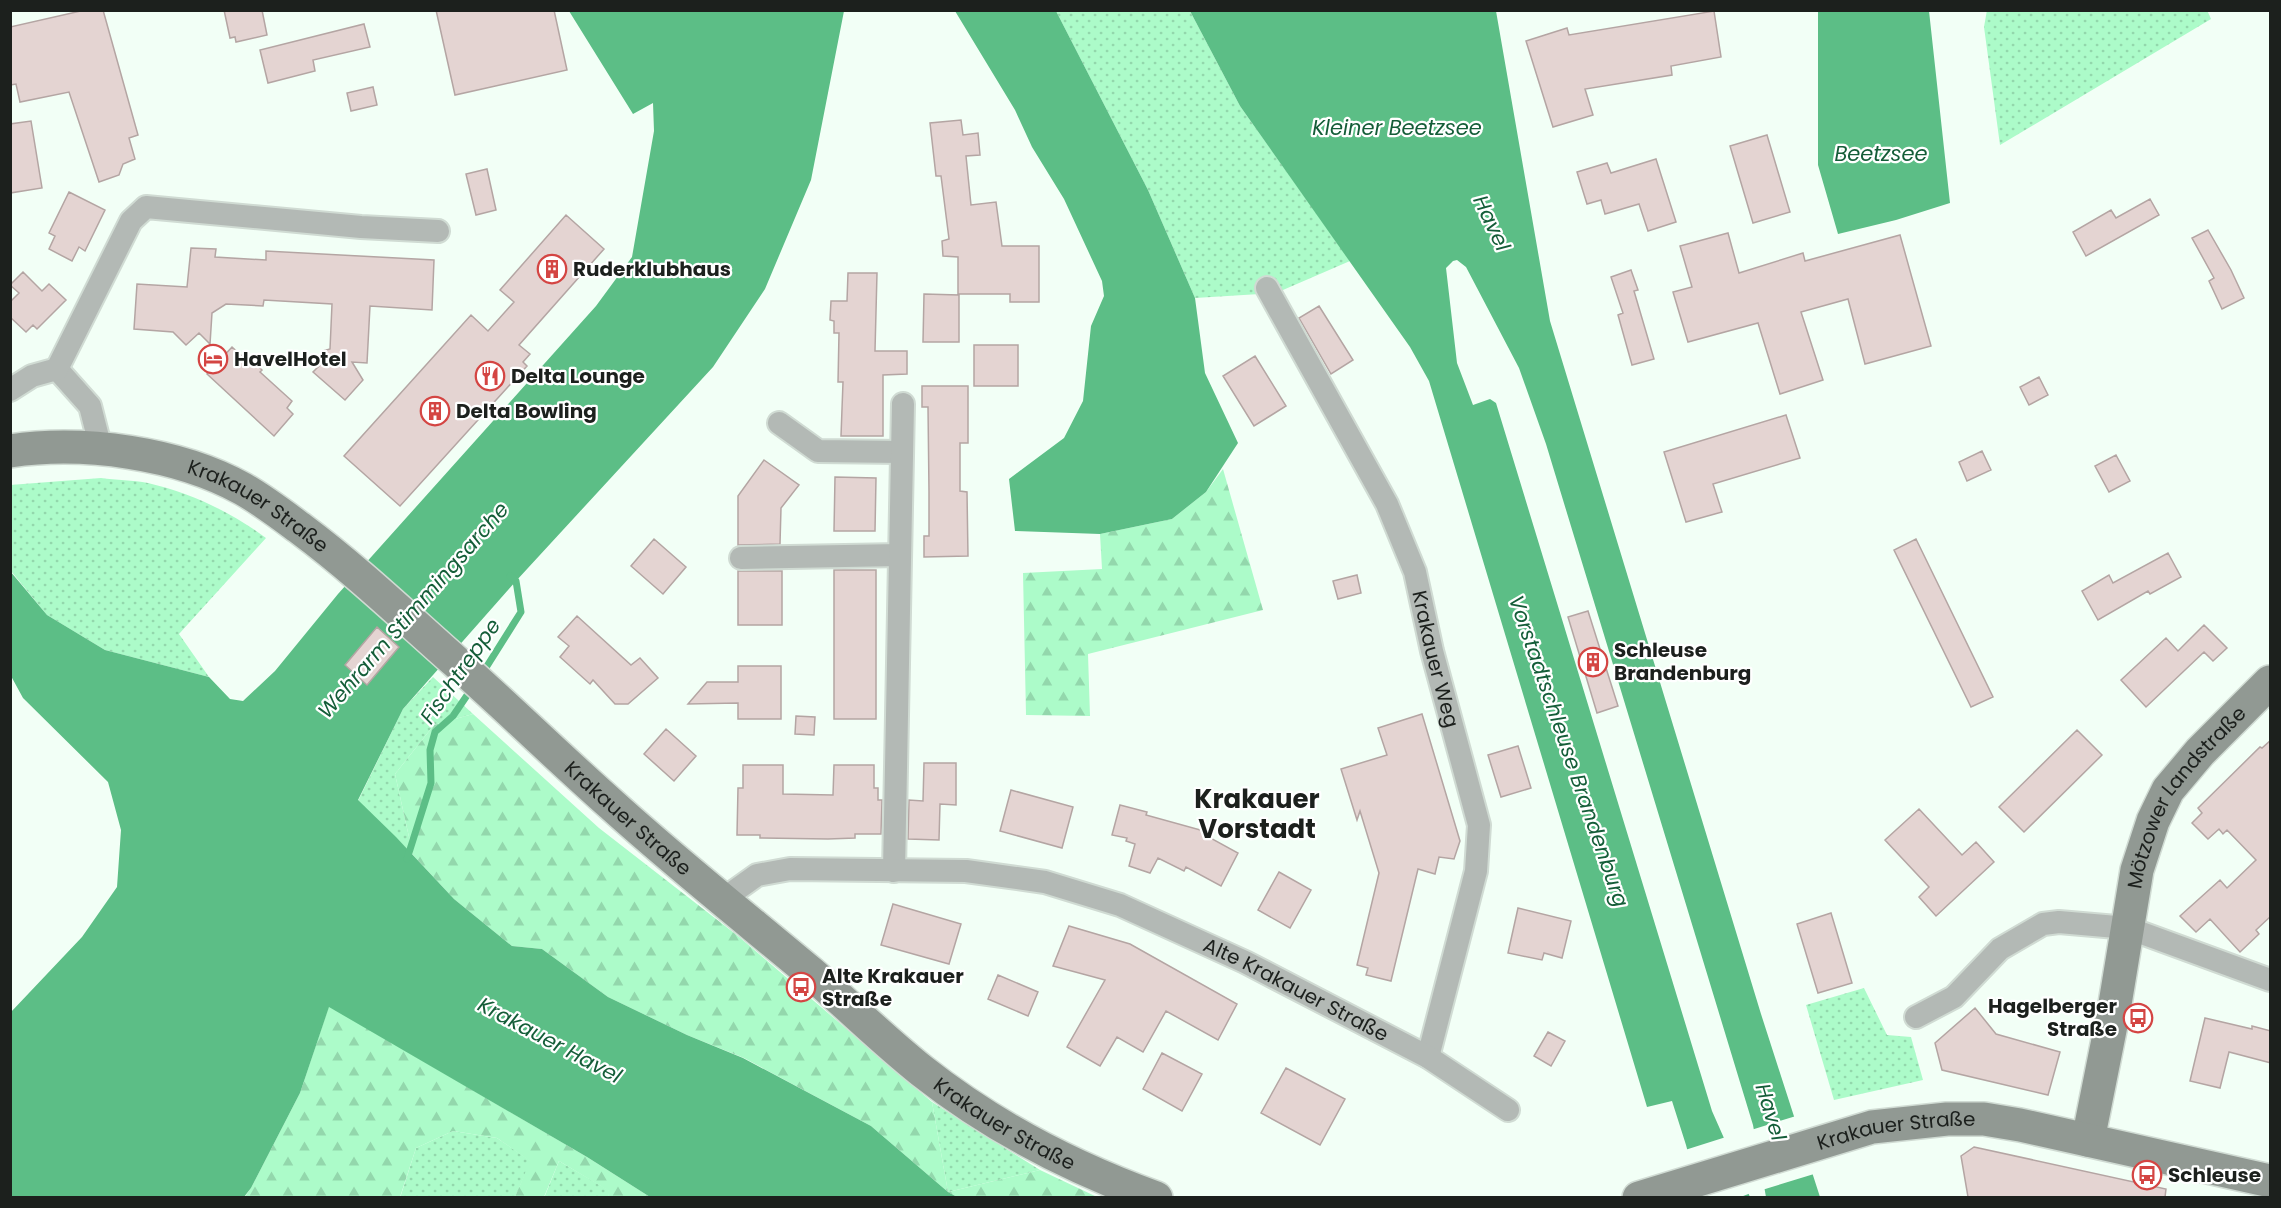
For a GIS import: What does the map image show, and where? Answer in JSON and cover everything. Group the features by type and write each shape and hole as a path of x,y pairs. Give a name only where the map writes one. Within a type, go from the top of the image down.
{"main road":[{"name":"Krakauer Straße","path":"10,451 101,449 156,458 214,476 268,505 339,557 612,806 813,975 921,1070 983,1116 1049,1153 1099,1177 1155,1197"},
{"name":"Mötzower Landstraße","path":"2088,1140 2137,870 2153,821 2168,790 2200,752 2271,682"},
{"name":"Krakauer Straße","path":"1639,1197 1862,1129 1911,1121 1947,1119 1984,1119 2271,1181"}],"street":[{"path":"10,390 32,376 57,369 130,221 146,207 361,227 438,231"},
{"name":"Krakauer Weg","path":"1267,288 1386,504 1414,572 1432,651 1479,825 1476,871 1428,1057"},
{"path":"57,369 90,406 101,449"},
{"path":"894,871 903,404"},
{"path":"779,423 818,451 902,452"},
{"path":"741,558 900,555"},
{"name":"Alte Krakauer Straße","path":"722,900 757,875 790,869 966,871 1045,882 1120,905 1245,962 1428,1057 1508,1110"},
{"path":"1916,1017 1954,998 2000,949 2043,924 2060,922 2128,928 2271,980"}],"green space":[{"path":"1987,10 2207,10 2211,19 2000,145 1984,27"},
{"path":"1056,11 1190,11 1240,106 1350,261 1276,293 1195,298 1148,190"},
{"path":"1223,469 1263,610 1088,654 1090,716 1026,715 1023,573 1102,569 1100,534 1172,519 1206,492"},
{"path":"101,478 148,483 180,492 225,512 266,538 179,634 209,677 105,650 47,615 11,571 10,485"},
{"path":"433,677 473,714 434,725 395,774 413,855 358,801 403,709"},
{"path":"473,714 599,828 738,936 932,1102 948,1192 871,1126 744,1058 687,1035 608,997 542,949 512,946 454,899 413,855 395,774 434,725"},
{"path":"1864,988 1887,1035 1911,1037 1923,1080 1834,1100 1806,1005"},
{"path":"329,1006 587,1157 650,1197 608,1197 609,1191 559,1161 544,1197 515,1197 530,1161 497,1138 453,1131 416,1148 400,1197 244,1198 300,1093"},
{"path":"932,1102 1040,1170 948,1192"},
{"path":"453,1131 497,1138 531,1161 515,1197 400,1198 416,1148"},
{"path":"559,1161 610,1191 608,1197 544,1198"},
{"path":"1040,1170 1097,1197 957,1197 948,1192"}],"water":[{"path":"569,11 844,11 811,180 765,289 713,367 516,581 403,709 358,800 454,899 512,946 542,949 608,997 687,1035 743,1058 871,1126 948,1192 957,1197 650,1197 587,1157 329,1007 300,1093 251,1188 244,1197 11,1197 11,1012 82,937 117,887 121,830 108,782 23,698 11,676 10,571 47,615 105,650 209,677 230,699 243,701 275,671 338,594 596,306 632,257 654,131 653,103 633,114"},
{"path":"955,11 1056,11 1148,190 1195,298 1205,373 1238,443 1206,492 1172,519 1100,534 1015,531 1009,479 1064,438 1083,401 1091,326 1104,296 1102,281 1064,199 1032,147 1015,110"},
{"path":"1190,11 1496,11 1550,321 1761,1014 1820,1197 1766,1197 1753,1125 1546,444 1519,368 1466,267 1457,260 1446,268 1457,363 1473,405 1490,399 1496,403 1712,1111 1750,1197 1700,1197 1672,1101 1647,1107 1429,381 1410,347 1240,106"},
{"name":"Beetzsee","path":"1818,11 1929,11 1950,203 1896,220 1838,234 1818,165"}],"pier":[{"path":"1796,1116 1814,1174 1762,1190 1751,1130"},
{"path":"1726,1137 1751,1193 1738,1198 1697,1198 1685,1150"}],"building":[{"path":"85,10 103,10 138,135 129,138 135,159 123,164 119,175 99,182 69,92 20,102 16,84 10,85 10,27"},
{"path":"224,10 262,10 267,35 236,42 235,37 230,38"},
{"path":"436,10 554,10 567,70 455,95"},
{"path":"1714,11 1721,57 1671,66 1672,75 1585,89 1593,115 1553,127 1526,41 1567,28 1569,35"},
{"path":"364,24 370,47 313,60 315,71 268,83 260,50"},
{"path":"373,87 377,105 351,111 347,93"},
{"path":"961,120 963,135 978,133 980,155 966,156 971,205 996,202 1002,246 1039,246 1039,302 1010,302 1010,294 958,294 958,257 943,256 942,241 949,239 941,176 936,176 930,123"},
{"path":"31,121 42,188 10,193 10,124"},
{"path":"1767,135 1790,212 1753,223 1730,146"},
{"path":"1656,159 1676,222 1648,231 1639,204 1605,214 1601,200 1587,204 1577,172 1607,163 1611,173"},
{"path":"487,169 496,210 476,215 466,174"},
{"path":"69,192 105,210 85,251 79,247 72,261 49,249 55,236 49,233"},
{"path":"2150,199 2159,215 2086,256 2073,232 2111,210 2116,218"},
{"name":"Delta Bowling","path":"566,215 604,249 519,345 530,354 523,362 527,366 400,506 344,456 471,315 488,331 514,302 500,290"},
{"path":"2208,230 2244,298 2222,309 2209,281 2214,278 2192,238"},
{"path":"1728,233 1739,273 1803,253 1805,261 1900,235 1931,346 1865,364 1848,299 1801,312 1823,380 1780,394 1758,323 1688,342 1673,292 1692,287 1680,246"},
{"path":"191,248 216,249 215,257 266,260 266,251 434,260 432,310 370,306 367,363 352,362 363,380 345,400 313,372 320,365 318,358 323,351 330,349 332,304 264,300 263,306 226,304 212,313 210,344 199,333 186,345 173,332 134,329 137,284 187,287"},
{"path":"1631,270 1638,290 1634,291 1654,359 1632,365 1618,315 1623,313 1611,277"},
{"path":"23,272 42,291 49,284 66,300 37,329 33,325 26,332 10,317 10,302 19,293 10,285"},
{"path":"848,273 877,273 875,351 907,351 907,374 883,375 883,436 841,436 843,382 838,382 839,333 834,333 834,321 830,320 831,301 847,301"},
{"path":"924,294 959,295 959,342 923,342"},
{"path":"1319,306 1353,360 1331,374 1299,318"},
{"path":"974,345 1018,345 1018,386 974,386"},
{"path":"232,347 243,357 245,354 262,370 260,372 292,401 287,408 293,414 274,436 207,374"},
{"path":"1255,356 1286,406 1254,426 1223,376"},
{"path":"2039,377 2048,395 2029,405 2020,387"},
{"path":"922,386 968,386 968,443 960,443 960,491 967,492 968,556 924,557 924,536 929,536 929,492 928,407 922,407"},
{"path":"1786,415 1800,458 1713,484 1722,512 1686,522 1664,452"},
{"path":"1982,451 1991,470 1967,481 1959,462"},
{"path":"2116,455 2130,481 2109,492 2095,466"},
{"path":"764,460 799,485 781,508 780,544 738,545 738,496"},
{"path":"835,477 876,478 875,531 834,531"},
{"path":"654,539 686,567 663,594 631,566"},
{"path":"1916,539 1993,697 1971,707 1894,550"},
{"path":"2168,553 2181,577 2150,594 2148,591 2098,620 2082,591 2109,575 2113,583"},
{"path":"834,570 876,570 876,719 834,719"},
{"path":"738,571 782,571 782,625 738,625"},
{"path":"1357,575 1361,593 1338,599 1333,581"},
{"name":"Schleuse Brandenburg","path":"1588,611 1618,706 1597,713 1568,617"},
{"path":"577,616 631,665 640,658 658,678 628,704 615,704 593,680 590,684 560,657 569,646 558,637"},
{"path":"2204,625 2227,648 2213,661 2204,652 2146,707 2121,680 2166,638 2178,651"},
{"path":"377,627 399,647 367,685 345,665"},
{"path":"738,666 781,666 781,719 738,719 738,703 688,704 707,682 738,682"},
{"path":"1422,714 1460,841 1454,859 1439,857 1435,874 1418,869 1391,981 1366,975 1368,968 1357,965 1379,873 1360,811 1357,820 1341,769 1387,755 1378,728"},
{"path":"796,716 815,717 814,735 795,734"},
{"path":"666,729 696,756 674,781 644,754"},
{"path":"2077,730 2102,755 2024,832 1999,807"},
{"path":"2271,740 2271,916 2256,930 2259,934 2240,952 2210,919 2196,932 2180,916 2220,880 2227,888 2256,860 2227,830 2223,834 2219,829 2208,839 2192,823 2202,813 2198,808 2260,747 2262,748"},
{"path":"1518,746 1531,788 1501,797 1488,755"},
{"path":"924,763 956,763 956,805 940,804 939,840 908,839 909,800 923,801"},
{"path":"743,765 783,765 783,794 833,795 834,765 874,765 874,788 878,788 878,800 882,800 881,834 855,834 855,838 828,839 760,838 760,835 737,835 738,788 743,788"},
{"path":"1011,790 1073,807 1062,848 1000,831"},
{"path":"1120,805 1147,812 1146,815 1204,831 1203,834 1238,853 1221,886 1186,867 1184,871 1158,858 1150,873 1129,866 1135,844 1126,841 1127,838 1112,835"},
{"path":"1919,809 1962,855 1976,842 1994,862 1936,916 1919,897 1929,887 1885,840"},
{"path":"1279,872 1311,890 1290,928 1258,910"},
{"path":"893,904 961,924 949,964 881,945"},
{"path":"1518,908 1571,921 1562,958 1544,953 1542,960 1508,953"},
{"path":"1831,913 1852,983 1818,993 1797,924"},
{"path":"1069,926 1130,944 1237,1004 1218,1040 1166,1011 1143,1052 1117,1037 1100,1066 1067,1047 1105,980 1053,966"},
{"path":"998,975 1038,992 1028,1016 988,999"},
{"path":"1975,1008 1996,1034 2060,1052 2048,1095 1942,1070 1935,1043"},
{"path":"2205,1018 2271,1031 2271,1063 2229,1052 2220,1088 2190,1081"},
{"path":"1548,1032 1565,1041 1551,1066 1534,1056"},
{"path":"1162,1053 1202,1074 1182,1111 1143,1089"},
{"path":"1286,1068 1345,1099 1320,1145 1261,1113"},
{"path":"1974,1147 2166,1189 2165,1197 1968,1197 1961,1156"}],"waterway":[{"name":"Fischtreppe","path":"482,674 521,612 516,581 510,576"},
{"name":"Fischtreppe","path":"407,859 431,783 430,750 435,732 453,716 472,688"}],"place":[{"name":"Ruderklubhaus","path":"552,269"},
{"name":"HavelHotel","path":"213,359"},
{"name":"Delta Lounge","path":"490,376"},
{"name":"Delta Bowling","path":"435,411"},
{"name":"Schleuse Brandenburg","path":"1593,662"},
{"name":"Alte Krakauer Straße","path":"801,987"},
{"name":"Hagelberger Straße","path":"2138,1018"},
{"name":"Schleuse","path":"2147,1175"}],"district":[{"name":"Krakauer Vorstadt","path":"1257,814"}],"water label":[{"name":"Kleiner Beetzsee","path":"1397,127"},
{"name":"Havel","path":"1492,223"},
{"name":"Wehrarm Stimmingsarche","path":"413,610"},
{"name":"Vorstadtschleuse Brandenburg","path":"1569,751"},
{"name":"Krakauer Havel","path":"550,1040"},
{"name":"Havel","path":"1771,1112"}]}
